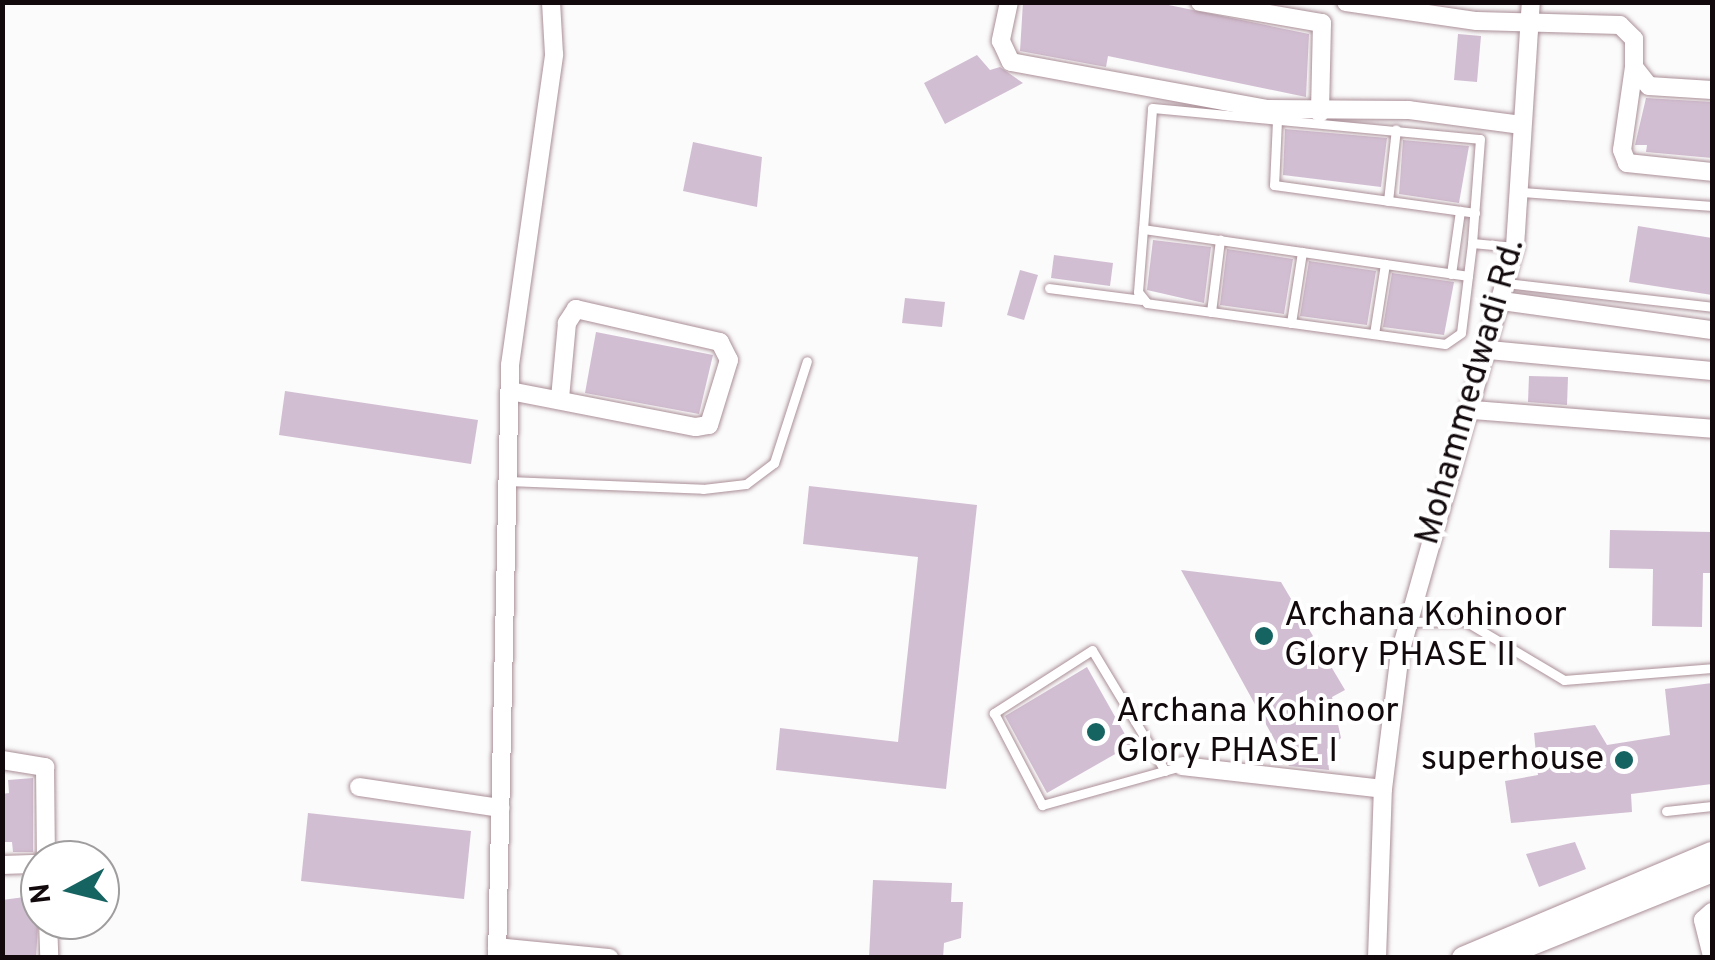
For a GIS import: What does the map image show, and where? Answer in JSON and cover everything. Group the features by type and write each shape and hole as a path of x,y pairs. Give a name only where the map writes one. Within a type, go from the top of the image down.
{"street":[{"path":"551,2 554,54 510,391 497,952 608,958"},
{"path":"1009,2 1001,41 1011,62 1320,113 1409,110 1522,125"},
{"path":"1200,2 1322,24 1320,113"},
{"name":"Mohammedwadi Rd.","path":"1377,958 1383,789 1408,622 1473,410 1515,247 1522,192 1522,125 1531,2"},
{"path":"1354,3 1530,24 1620,24 1634,39 1622,150 1627,163 1712,172"},
{"path":"1634,66 1649,86 1712,90"},
{"path":"1504,292 1712,330"},
{"path":"510,391 709,426 726,374 726,350 720,342 576,309 567,322 560,399"},
{"path":"1489,350 1712,371"},
{"path":"1473,410 1712,430"},
{"path":"2,760 44,767 46,840"},
{"path":"1174,769 1383,789"},
{"path":"359,787 500,808"},
{"path":"1462,958 1712,853"},
{"path":"1499,958 1712,870"},
{"path":"1712,912 1703,920 1712,957"}],"lane":[{"path":"1050,288 1444,344 1458,340 1476,213 1480,140 1152,108 1141,300"},
{"path":"1277,120 1274,184 1476,213"},
{"path":"1388,201 1396,129"},
{"path":"1522,192 1712,206"},
{"path":"1451,274 1460,210"},
{"path":"1143,229 1468,276"},
{"path":"1211,312 1220,240"},
{"path":"1472,243 1515,247"},
{"path":"1291,323 1302,252"},
{"path":"1374,334 1386,264"},
{"path":"1504,292 1712,307"},
{"path":"508,480 746,484 774,463 807,361"},
{"path":"1408,622 1465,621 1564,680 1712,668"},
{"path":"1092,650 1174,769 1042,805 994,713 1092,650"},
{"path":"1666,810 1712,806"}],"building":[{"path":"1023,2 1154,2 1309,34 1306,97 1108,56 1106,67 1020,51"},
{"path":"1458,34 1481,36 1477,82 1454,80"},
{"path":"977,55 990,70 1000,67 1023,83 945,124 924,83"},
{"path":"1646,98 1712,102 1712,158 1646,152 1647,145 1635,145"},
{"path":"1285,129 1387,138 1381,187 1283,175"},
{"path":"1403,140 1469,146 1459,203 1399,194"},
{"path":"693,142 762,157 757,207 683,191"},
{"path":"1638,226 1712,238 1712,295 1629,282"},
{"path":"1153,240 1211,247 1204,303 1147,290"},
{"path":"1227,249 1293,259 1284,314 1220,305"},
{"path":"1054,255 1113,263 1110,286 1051,278"},
{"path":"1309,261 1376,271 1367,325 1300,316"},
{"path":"1020,270 1038,275 1024,320 1007,315"},
{"path":"1392,273 1454,282 1444,335 1383,327"},
{"path":"905,298 945,302 942,327 902,323"},
{"path":"596,332 713,355 699,414 585,393"},
{"path":"1529,376 1568,377 1567,405 1528,402"},
{"path":"285,391 478,420 471,464 279,435"},
{"path":"809,486 977,505 946,789 776,770 780,728 898,742 918,557 803,544"},
{"path":"1610,530 1712,532 1712,573 1703,573 1702,627 1652,626 1653,569 1609,568"},
{"name":"Archana Kohinoor Glory PHASE II","path":"1181,570 1281,582 1345,690 1332,697 1341,738 1327,749 1329,770 1289,766"},
{"name":"Archana Kohinoor Glory PHASE I","path":"1087,667 1131,745 1047,793 1005,716"},
{"name":"superhouse","path":"1712,683 1712,784 1631,794 1632,812 1511,823 1505,781 1538,775 1534,733 1595,725 1607,745 1670,735 1665,689"},
{"path":"33,778 33,840 20,840 20,852 13,852 12,842 2,842 2,794 9,793 8,780"},
{"path":"308,813 471,831 464,899 301,881"},
{"path":"1575,842 1586,869 1539,887 1526,854"},
{"path":"873,880 952,883 951,902 963,902 961,938 944,943 943,958 869,958"},
{"path":"20,898 20,940 37,940 36,958 2,958 2,900"}],"place":[{"name":"Archana Kohinoor Glory PHASE II","path":"1264,636"},
{"name":"Archana Kohinoor Glory PHASE I","path":"1096,732"},
{"name":"superhouse","path":"1624,760"}]}
